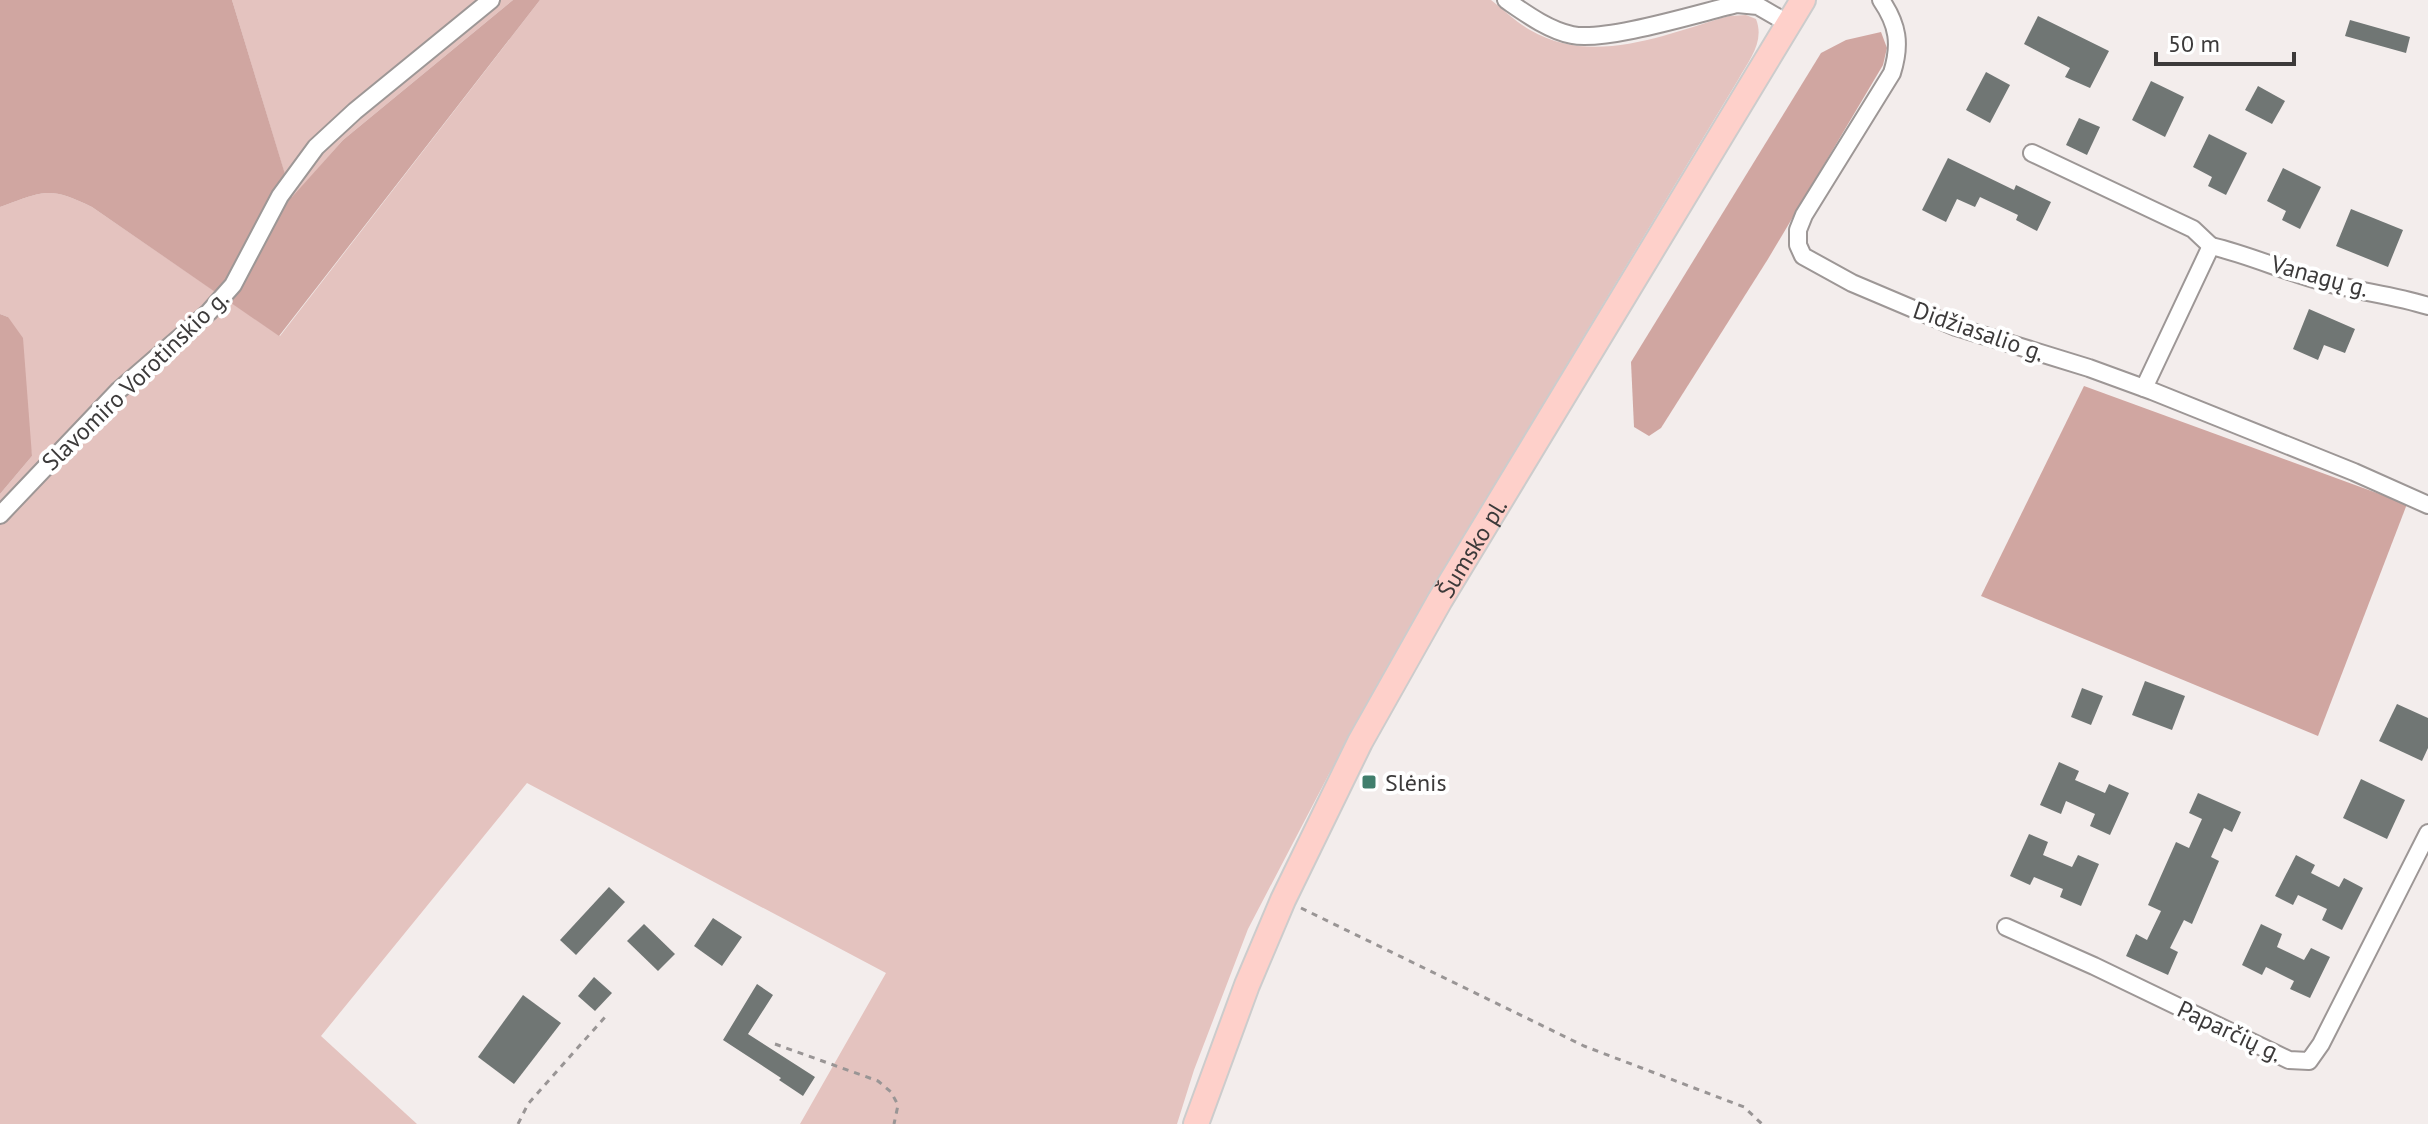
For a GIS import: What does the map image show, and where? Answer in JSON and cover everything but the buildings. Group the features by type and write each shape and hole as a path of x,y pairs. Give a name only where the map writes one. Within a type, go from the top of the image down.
{"main road":[{"name":"Šumsko pl.","path":"1196,1124 1247,985 1283,900 1360,742 1433,612 1803,0"}],"street":[{"name":"Slavomiro Vorotinskio g.","path":"0,515 119,390 209,312 233,285 280,196 316,147 355,111 491,0"},
{"path":"1506,0 1545,25 1572,35 1598,36 1737,4 1758,6 1789,24"},
{"name":"Didžiasalio g.","path":"1881,0 1896,25 1895,64 1889,79 1804,215 1798,230 1798,245 1803,256 1815,266 1956,327 2144,388 2428,505"},
{"name":"Vanagų g.","path":"2032,153 2193,229 2211,246 2325,282 2397,296 2428,306"},
{"path":"2144,388 2211,246"},
{"name":"Paparčių g.","path":"2006,927 2289,1060 2309,1061 2321,1044 2428,833"}],"path":[{"path":"1283,900 1584,1046 1744,1107 1762,1124"},
{"path":"518,1124 528,1104 605,1017"},
{"path":"775,1044 878,1081 891,1092 898,1105 894,1124"}],"shaded area":[{"path":"0,0 232,0 292,197 343,140 513,0 540,0 279,336 92,207 66,196 46,193 0,207"},
{"path":"232,0 513,0 343,140 292,198"},
{"path":"540,0 1491,0 1525,27 1554,41 1604,47 1655,38 1729,16 1746,15 1756,19 1759,35 1751,58 1493,487 1329,774 1248,929 1194,1070 1177,1124 800,1124 886,973 527,783 321,1036 417,1124 0,1124 0,494 32,456 8,317 0,314 0,207 46,193 78,200 280,336"},
{"path":"1881,32 1887,48 1883,65 1768,259 1661,428 1649,436 1634,427 1631,362 1821,53 1846,40"},
{"path":"0,314 8,317 23,338 32,456 0,494"},
{"path":"2084,386 2407,504 2318,736 1981,596"}],"place":[{"name":"Slėnis","path":"1369,782"}]}
